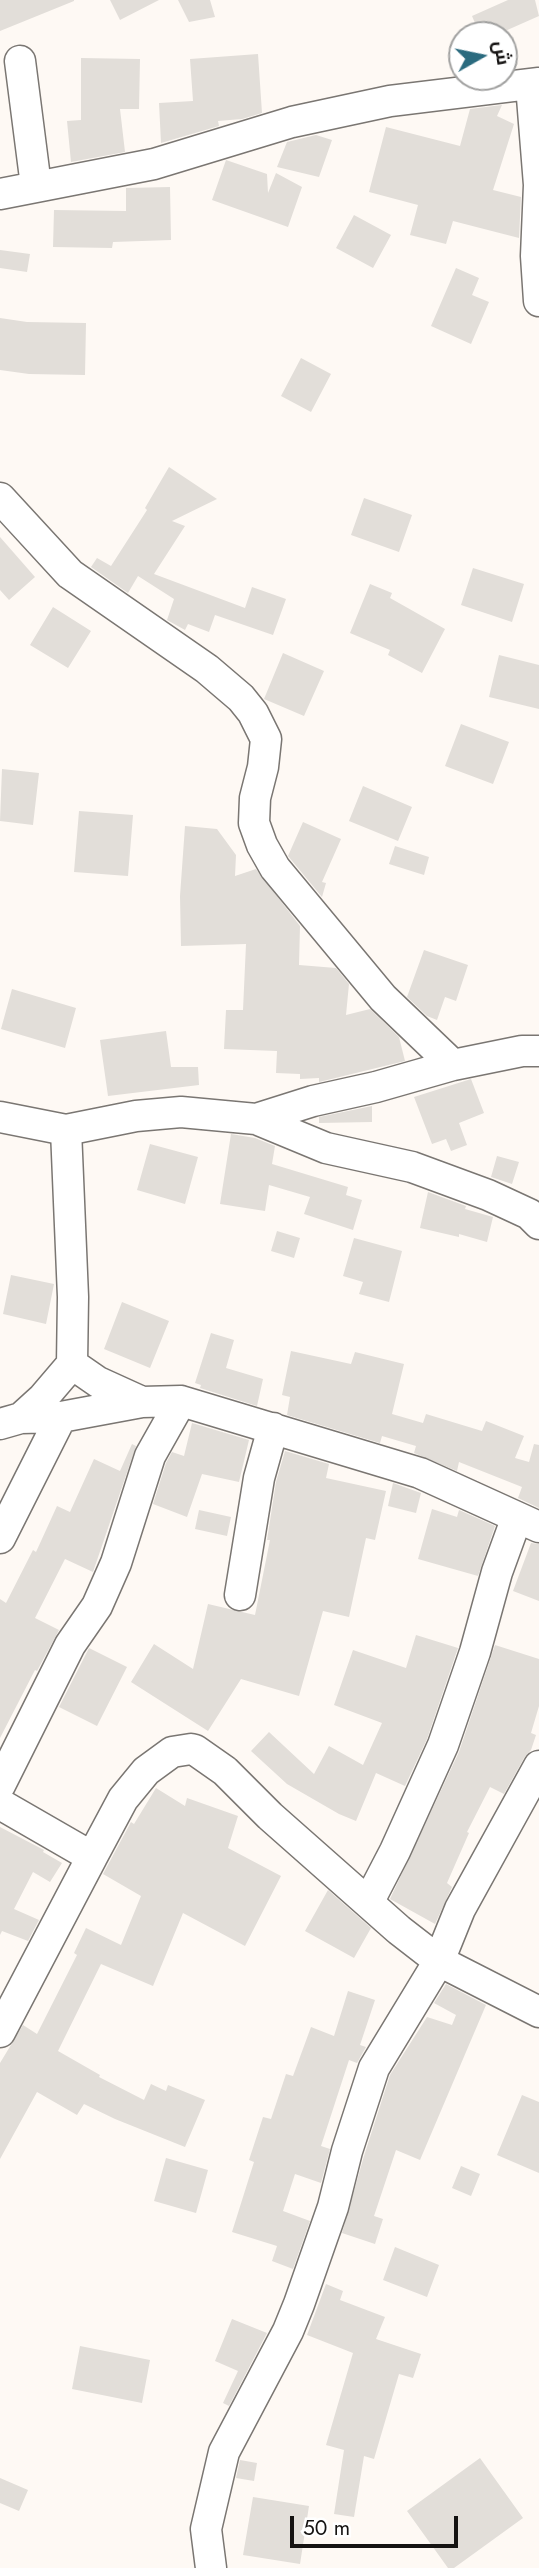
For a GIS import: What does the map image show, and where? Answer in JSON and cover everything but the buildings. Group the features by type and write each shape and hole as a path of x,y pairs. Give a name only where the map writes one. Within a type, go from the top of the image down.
{"street":[{"path":"20,61 36,186"},
{"path":"0,194 154,164 292,122 377,104 535,84 539,186 539,301"},
{"path":"0,498 70,574 207,668 241,698 253,713 266,739 263,767 255,798 254,823 275,868 383,998 453,1065"},
{"path":"257,1119 313,1101 376,1087 453,1065 522,1051 539,1051"},
{"path":"0,1117 66,1130 136,1116 181,1112 257,1119 326,1147 412,1167 476,1190 530,1214 539,1224"},
{"path":"10,1421 43,1398 72,1364 73,1297 66,1130"},
{"path":"72,1364 98,1382 142,1402"},
{"path":"10,1421 61,1417 142,1402 181,1401 420,1472 528,1522 497,1572 475,1652 443,1745 395,1851 369,1900"},
{"path":"0,1785 70,1645 97,1606 116,1563 150,1456 181,1401"},
{"path":"0,1538 61,1417"},
{"path":"240,1595 259,1478 273,1428"},
{"path":"0,2032 122,1800 146,1771 172,1752 191,1749 225,1771 270,1816 369,1900 399,1930 439,1961 539,2012"},
{"path":"211,2568 206,2529 224,2452 283,2342 299,2304 333,2207 347,2151 374,2068 439,1961 460,1909 539,1766"},
{"path":"0,1804 92,1857"}]}
